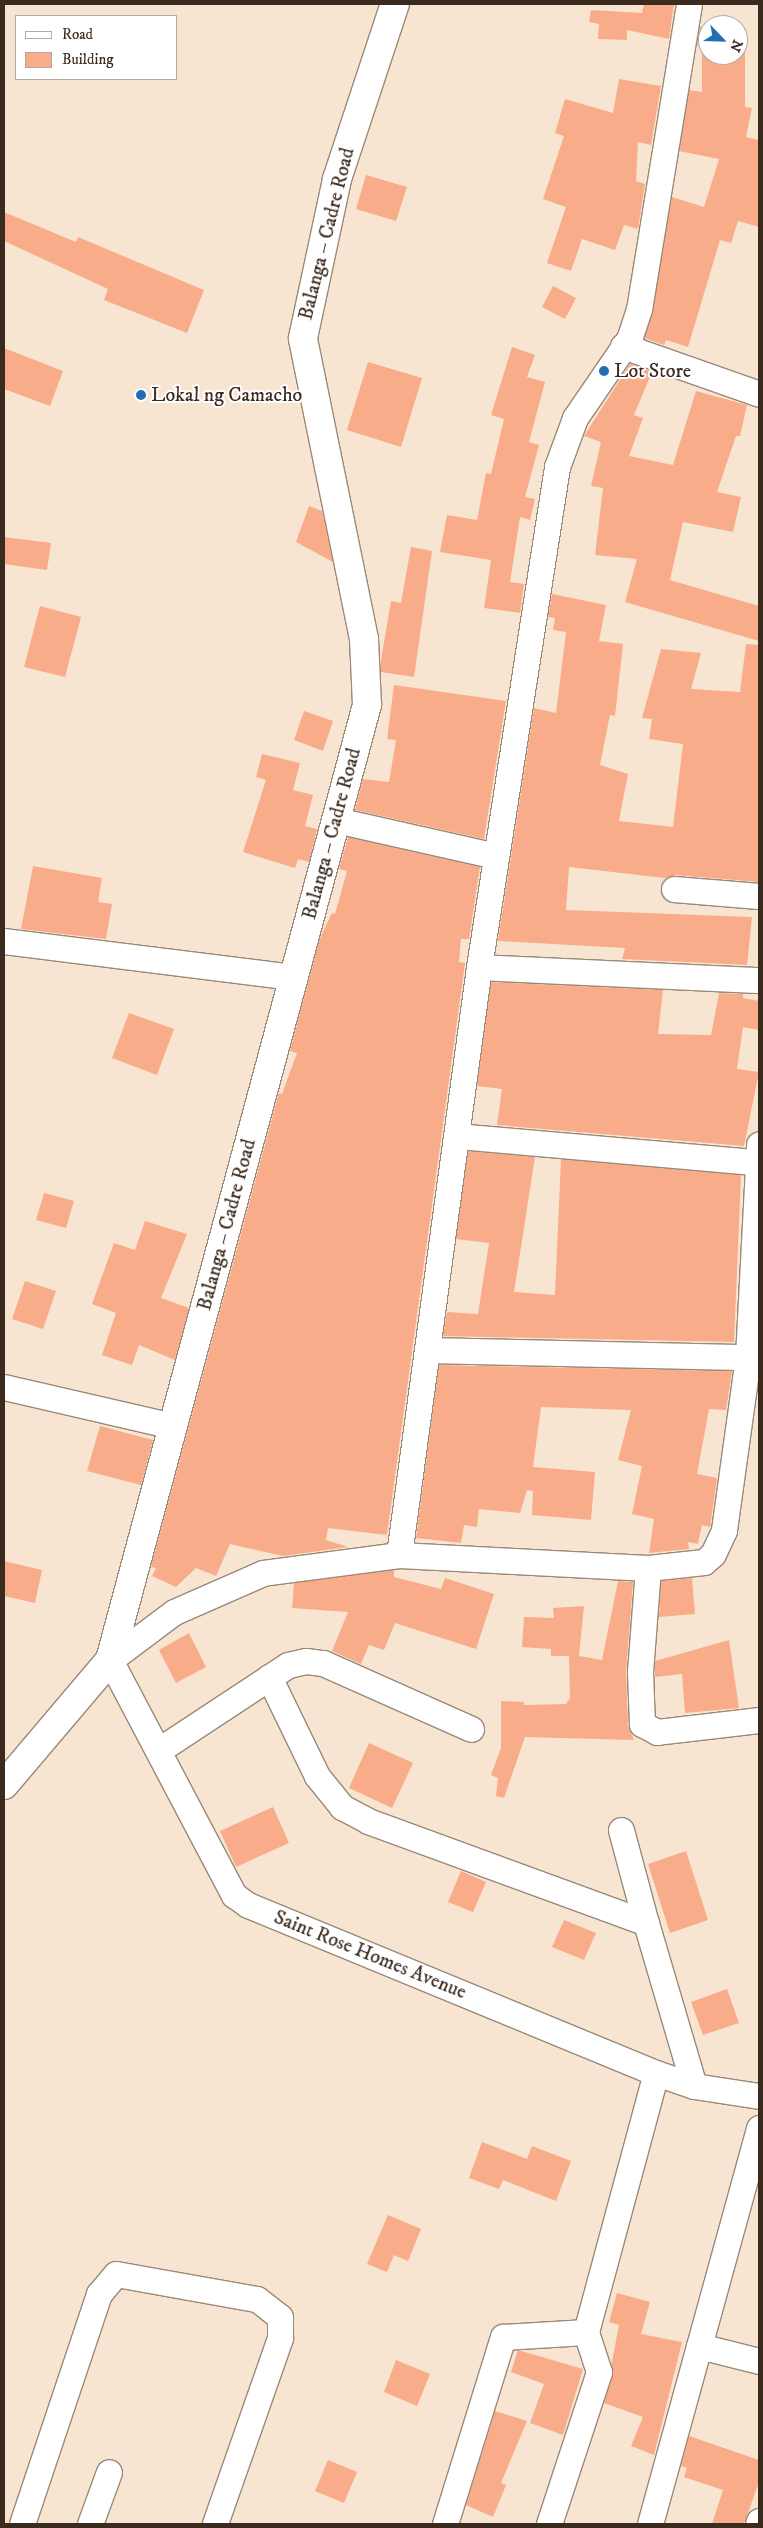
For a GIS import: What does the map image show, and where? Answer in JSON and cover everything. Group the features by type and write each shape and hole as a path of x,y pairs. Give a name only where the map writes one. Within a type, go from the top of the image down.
{"street":[{"name":"Balanga – Cadre Road","path":"110,1660 369,692 364,639 303,338 337,179 395,4"},
{"path":"399,1555 430,1350 479,967 557,467 575,418 624,346 639,309 689,4"},
{"path":"624,346 759,394"},
{"path":"336,820 496,856"},
{"path":"674,889 759,896"},
{"path":"4,941 293,977"},
{"path":"479,967 759,980"},
{"path":"4,1785 110,1660 174,1612 263,1572 399,1555 648,1568 704,1562 720,1543 754,1358 758,1153 457,1136"},
{"path":"430,1350 754,1358"},
{"path":"4,1387 173,1426"},
{"path":"648,1568 640,1672 642,1724 657,1732 759,1720"},
{"name":"Saint Rose Homes Avenue","path":"110,1660 234,1895 248,1905 656,2073 694,2086 759,2096"},
{"path":"159,1750 288,1665 323,1663 471,1729"},
{"path":"269,1677 317,1776 342,1807 368,1821 646,1923"},
{"path":"621,1830 694,2086"},
{"path":"549,2524 599,2372 586,2332 656,2073"},
{"path":"650,2524 759,2128"},
{"path":"22,2524 99,2294 116,2274 257,2299 280,2317 280,2338 215,2524"},
{"path":"445,2524 503,2337 586,2332"},
{"path":"699,2346 759,2361"},
{"path":"90,2524 109,2472"}],"building":[{"path":"644,4 674,4 669,39 627,30 627,40 598,39 599,24 589,22 591,10 642,13"},
{"path":"702,65 745,65 745,107 752,108 746,137 759,140 759,227 738,221 731,243 720,240 688,347 666,340 664,345 644,338 672,197 704,207 719,159 679,151 689,90 702,92"},
{"path":"619,79 661,86 651,145 638,142 636,181 645,184 638,229 624,225 615,250 582,239 571,271 547,263 566,207 543,199 564,136 555,133 565,99 613,113"},
{"path":"366,175 407,187 396,221 356,209"},
{"path":"4,212 76,242 78,237 204,290 187,333 104,300 108,289 4,241"},
{"path":"553,286 576,298 565,319 542,307"},
{"path":"512,347 535,355 527,377 545,382 529,442 539,445 525,497 535,499 530,520 520,517 510,582 524,584 520,613 484,608 491,560 440,552 447,515 477,520 486,473 491,474 504,419 491,415"},
{"path":"4,348 63,371 50,406 4,389"},
{"path":"368,362 422,378 401,447 347,430"},
{"path":"630,364 652,372 634,415 643,418 629,456 673,465 696,391 747,405 740,436 736,436 717,492 741,497 733,532 683,522 670,580 759,606 759,641 625,602 637,559 595,555 603,488 591,486 601,442 584,436"},
{"path":"309,506 322,511 333,562 296,542"},
{"path":"4,537 51,543 47,570 4,564"},
{"path":"411,547 432,551 414,677 381,672 381,660 391,601 401,603"},
{"path":"552,594 606,605 599,641 623,644 615,716 610,715 600,765 628,774 619,821 673,827 683,744 649,739 652,719 642,718 661,649 701,653 691,689 740,692 746,644 759,645 759,882 675,875 665,878 569,867 566,910 752,917 747,965 622,959 625,948 498,941 534,708 556,713 566,632 553,630 555,618 548,617"},
{"path":"40,606 81,617 65,677 24,667"},
{"path":"394,685 506,701 484,839 355,810 363,779 389,782 396,740 387,739"},
{"path":"304,711 333,721 323,751 294,740"},
{"path":"262,754 300,763 293,790 313,795 305,826 317,829 309,862 298,859 295,868 243,852 266,780 256,777"},
{"path":"348,837 480,867 469,939 461,939 459,962 465,963 387,1535 328,1528 326,1540 348,1547 283,1556 230,1544 216,1576 196,1568 176,1587 152,1576 156,1568 151,1567 279,1093 282,1094 297,1053 290,1051 320,938 332,913 335,914 347,871 339,869"},
{"path":"33,866 102,878 98,902 112,904 106,939 21,929"},
{"path":"491,982 663,990 658,1034 711,1035 719,993 743,994 743,998 759,1001 759,1030 743,1027 737,1069 759,1072 744,1146 497,1125 502,1089 477,1086"},
{"path":"129,1013 174,1029 157,1075 112,1058"},
{"path":"468,1151 535,1157 514,1292 555,1295 561,1159 741,1175 734,1342 443,1336 447,1312 478,1314 489,1243 456,1239"},
{"path":"44,1193 74,1201 66,1228 36,1220"},
{"path":"145,1221 187,1234 161,1298 189,1308 175,1360 139,1345 132,1365 102,1355 116,1313 92,1304 114,1243 135,1250"},
{"path":"25,1281 56,1291 43,1329 12,1319"},
{"path":"439,1365 732,1371 726,1410 709,1409 697,1474 717,1478 710,1527 702,1525 698,1544 688,1542 689,1549 649,1553 654,1519 632,1514 642,1466 618,1460 631,1410 541,1407 533,1467 595,1472 591,1520 532,1515 533,1491 527,1490 520,1513 479,1509 477,1527 464,1525 461,1543 416,1538"},
{"path":"100,1426 153,1440 141,1485 87,1471"},
{"path":"4,1561 42,1570 35,1603 4,1596"},
{"path":"394,1570 394,1577 441,1589 445,1578 494,1594 476,1649 395,1623 384,1650 369,1645 361,1664 332,1651 348,1612 292,1608 294,1583"},
{"path":"692,1578 695,1614 659,1617 661,1581"},
{"path":"618,1581 633,1582 626,1673 628,1725 634,1740 525,1737 504,1798 496,1796 498,1778 491,1775 501,1748 501,1701 524,1702 524,1705 566,1704 570,1698 569,1656 551,1656 551,1649 522,1647 524,1617 554,1618 553,1608 584,1606 579,1656 602,1660"},
{"path":"189,1633 206,1667 176,1683 159,1650"},
{"path":"729,1640 739,1708 685,1713 682,1674 655,1677 655,1661"},
{"path":"369,1743 413,1763 392,1808 349,1788"},
{"path":"273,1807 289,1843 236,1867 220,1831"},
{"path":"686,1851 708,1920 670,1933 648,1864"},
{"path":"461,1871 486,1882 473,1912 448,1902"},
{"path":"564,1920 596,1933 584,1960 552,1947"},
{"path":"727,1989 739,2023 703,2035 691,2002"},
{"path":"482,2142 527,2159 532,2146 571,2161 556,2201 503,2180 499,2189 469,2178"},
{"path":"388,2215 421,2229 408,2261 394,2255 387,2272 367,2264"},
{"path":"617,2293 650,2302 641,2334 682,2342 654,2455 631,2446 643,2417 604,2403 619,2325 609,2322"},
{"path":"518,2350 583,2369 563,2435 530,2423 544,2384 511,2372"},
{"path":"396,2360 430,2374 417,2406 384,2392"},
{"path":"495,2411 527,2421 501,2483 506,2485 493,2517 466,2505"},
{"path":"689,2436 759,2460 759,2482 744,2524 712,2524 723,2490 684,2477 687,2468 681,2466"},
{"path":"328,2460 357,2472 344,2503 315,2491"}],"place":[{"name":"Lot Store","path":"604,371"},
{"name":"Lokal ng Camacho","path":"141,395"}]}
